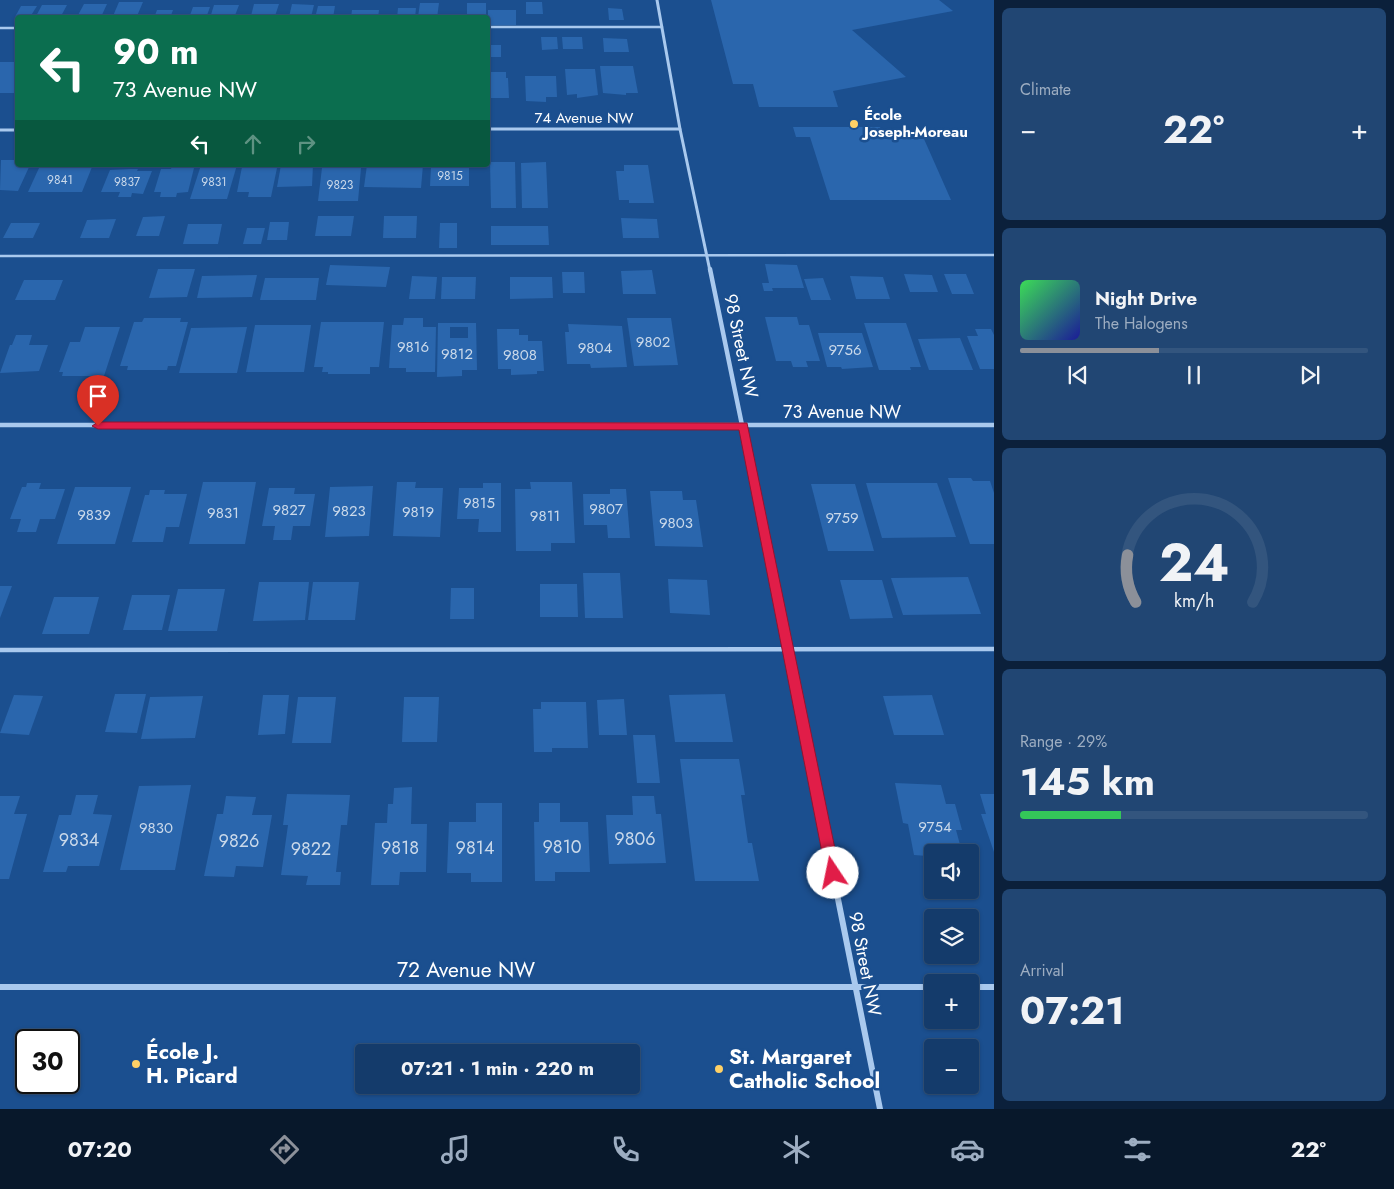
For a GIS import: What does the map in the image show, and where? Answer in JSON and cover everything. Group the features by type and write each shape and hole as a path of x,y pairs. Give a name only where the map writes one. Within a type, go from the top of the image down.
{"street":[{"name":"98 Street NW","path":"656,0 680,129 708,255 789,649 880,1109"},
{"name":"74 Avenue NW","path":"490,129 680,129"},
{"path":"0,130 15,130"},
{"name":"73 Avenue NW","path":"0,425 994,425"},
{"name":"72 Avenue NW","path":"0,987 924,988"},
{"path":"979,987 994,987"}],"lane":[{"path":"0,28 15,28"},
{"path":"490,28 662,28"},
{"path":"0,256 994,255"},
{"path":"0,650 994,649"}],"building":[{"path":"711,0 939,0 953,11 852,30 906,77 833,91 838,107 759,107 753,84 733,84"},
{"path":"119,2 143,2 137,15 113,15"},
{"path":"526,2 542,2 543,14 526,14"},
{"path":"420,3 439,3 437,15 418,15"},
{"path":"467,3 486,3 486,15 467,15"},
{"path":"84,4 107,4 102,15 78,15"},
{"path":"254,4 279,4 275,15 251,15"},
{"path":"292,4 314,5 312,15 289,15"},
{"path":"42,5 67,5 62,15 37,15"},
{"path":"214,5 239,5 235,15 211,15"},
{"path":"21,6 37,6 31,15 16,15"},
{"path":"318,6 335,6 334,15 316,15"},
{"path":"193,7 210,7 207,15 190,15"},
{"path":"398,8 416,8 415,15 397,15"},
{"path":"608,8 622,9 624,20 609,20"},
{"path":"157,10 173,10 171,15 155,15"},
{"path":"352,10 379,10 378,15 351,15"},
{"path":"488,10 516,10 516,25 490,25 490,15 488,15"},
{"path":"541,37 557,37 558,49 542,50"},
{"path":"562,37 582,37 583,49 563,49"},
{"path":"603,38 627,39 629,52 604,52"},
{"path":"490,45 501,45 501,57 490,57"},
{"path":"0,62 15,62 15,93 0,93"},
{"path":"600,66 633,66 638,93 626,93 626,95 603,93"},
{"path":"565,69 595,69 598,95 577,98 577,94 567,95"},
{"path":"490,72 506,72 509,98 490,98"},
{"path":"525,76 556,76 557,97 546,97 546,102 526,101"},
{"path":"793,127 880,127 885,139 924,139 951,200 830,200 810,137 796,137"},
{"path":"1,160 15,160 15,167 29,167 18,191 0,190"},
{"path":"490,162 515,162 516,208 491,208"},
{"path":"546,162 548,208 522,208 521,163"},
{"path":"624,165 648,165 654,203 629,203 629,200 619,200 616,171 624,171"},
{"path":"92,167 82,192 28,192 39,168"},
{"path":"172,167 194,168 188,192 177,193 176,197 160,197 161,192 154,192 161,169 171,169"},
{"path":"200,167 236,167 227,199 190,199"},
{"path":"242,167 277,168 271,197 248,197 249,192 237,192"},
{"path":"281,167 313,167 312,186 277,187"},
{"path":"367,167 423,167 421,188 364,187"},
{"path":"431,167 469,167 469,186 430,186"},
{"path":"322,168 361,168 358,201 318,201"},
{"path":"138,169 137,171 152,171 143,194 132,193 131,197 118,197 120,192 101,192 110,170"},
{"path":"165,216 159,236 136,236 143,217"},
{"path":"318,216 354,216 351,236 315,236"},
{"path":"384,216 417,216 416,238 383,238"},
{"path":"621,218 657,219 659,238 623,238"},
{"path":"116,219 109,238 80,238 87,220"},
{"path":"270,222 289,222 287,240 267,240"},
{"path":"11,223 40,223 33,238 3,238"},
{"path":"440,223 457,223 457,248 439,248"},
{"path":"188,224 222,224 218,244 183,244"},
{"path":"491,226 548,226 549,245 491,245"},
{"path":"247,228 265,228 261,244 243,244"},
{"path":"765,264 797,265 804,288 772,288 773,291 764,291 762,283 769,283"},
{"path":"330,265 390,267 386,287 326,285"},
{"path":"158,269 195,269 187,297 149,298"},
{"path":"652,270 656,294 623,294 621,271"},
{"path":"562,272 584,272 585,293 563,293"},
{"path":"904,274 932,275 938,292 910,292"},
{"path":"944,274 966,274 974,294 952,294"},
{"path":"257,275 252,297 197,298 202,276"},
{"path":"412,276 437,277 435,299 409,299"},
{"path":"850,276 883,277 890,299 856,299"},
{"path":"442,277 476,277 475,299 441,299"},
{"path":"510,277 552,277 553,298 510,299"},
{"path":"265,278 319,278 316,300 260,300"},
{"path":"823,278 831,300 811,300 804,279"},
{"path":"24,280 63,280 55,300 15,300"},
{"path":"765,317 797,317 799,325 809,325 820,361 806,361 808,367 793,367 791,361 776,361"},
{"path":"144,318 181,318 180,322 188,322 176,366 168,366 167,370 127,370 128,366 120,366 134,322 142,322"},
{"path":"404,318 423,318 423,327 436,327 435,372 406,372 406,368 389,368 392,325 403,325"},
{"path":"627,318 671,318 678,365 634,366"},
{"path":"321,322 384,322 379,367 370,367 370,374 328,374 328,372 322,372 323,367 314,367"},
{"path":"438,323 476,323 477,370 462,370 462,376 437,377","holes":["450,327 468,327 468,338 450,338"]},
{"path":"864,323 906,323 921,367 910,367 911,370 879,370"},
{"path":"568,324 622,326 627,367 591,368 590,364 567,364 565,332 569,332"},
{"path":"255,325 311,325 304,372 246,372"},
{"path":"85,327 120,327 104,376 62,376 63,372 59,372 70,342 80,342"},
{"path":"247,327 237,373 179,373 191,328"},
{"path":"497,329 519,329 519,335 528,335 528,341 542,341 544,371 537,371 537,374 511,375 511,369 498,369"},
{"path":"975,329 991,329 994,335 994,369 980,369 967,336 978,336"},
{"path":"818,333 862,333 873,367 842,369 841,367 827,367"},
{"path":"16,335 32,335 29,345 48,345 39,371 0,373 10,345 12,345"},
{"path":"960,338 973,370 929,370 918,339"},
{"path":"948,478 971,478 973,481 990,481 994,493 994,544 970,544"},
{"path":"203,482 256,482 245,544 189,544"},
{"path":"397,482 416,482 415,488 443,488 440,537 393,536"},
{"path":"530,482 572,482 575,543 551,543 551,551 516,551 515,489 531,489"},
{"path":"27,483 41,483 39,489 65,489 55,519 40,519 36,532 17,532 21,519 10,519 22,487 26,487"},
{"path":"483,483 501,483 501,532 478,532 479,519 457,519 459,488 483,488"},
{"path":"866,483 937,483 956,537 882,538"},
{"path":"811,484 855,484 874,551 828,551"},
{"path":"373,486 369,536 325,537 330,487"},
{"path":"75,487 131,487 115,544 57,544"},
{"path":"269,488 295,488 294,494 315,494 310,526 293,526 291,540 273,540 275,526 262,526"},
{"path":"610,489 626,489 630,538 608,538 607,525 584,525 583,494 610,494"},
{"path":"150,490 165,490 164,494 187,494 179,527 166,527 163,542 132,542 145,495 149,495"},
{"path":"650,491 682,491 683,500 696,500 703,547 655,546"},
{"path":"583,573 620,573 623,618 585,618"},
{"path":"968,577 981,614 903,615 891,578"},
{"path":"668,579 707,580 710,615 670,613"},
{"path":"840,580 882,580 893,618 850,619"},
{"path":"259,582 309,582 305,620 253,621"},
{"path":"313,582 359,582 355,620 308,620"},
{"path":"540,584 577,584 578,617 540,617"},
{"path":"0,586 12,586 0,618"},
{"path":"451,588 474,588 474,619 450,619"},
{"path":"178,589 225,589 217,631 168,631"},
{"path":"132,595 170,595 162,630 123,630"},
{"path":"54,597 99,597 89,634 42,634"},
{"path":"115,694 146,694 137,733 105,732"},
{"path":"725,694 733,742 675,742 669,695"},
{"path":"14,695 43,696 29,735 0,733"},
{"path":"263,695 289,695 285,734 258,735"},
{"path":"932,695 944,735 894,735 883,696"},
{"path":"203,696 195,738 141,739 150,697"},
{"path":"298,697 336,697 331,743 292,743"},
{"path":"404,697 439,697 437,742 402,742"},
{"path":"624,699 627,735 599,735 597,700"},
{"path":"541,702 586,702 588,748 552,748 552,752 534,752 533,709 541,709"},
{"path":"633,735 655,735 660,783 637,783"},
{"path":"680,759 739,759 745,795 741,795 748,843 752,843 759,881 695,881"},
{"path":"895,783 941,785 946,804 955,804 962,830 956,830 960,844 924,844 924,856 914,855 908,824 903,823"},
{"path":"191,785 175,870 120,870 139,786"},
{"path":"412,787 411,824 427,824 426,872 400,872 399,885 371,885 375,823 387,823 388,804 393,804 394,788"},
{"path":"287,794 350,795 347,825 341,825 336,872 341,872 340,885 306,885 308,876 281,875 288,825 283,825"},
{"path":"980,794 994,794 994,852 981,814 986,814"},
{"path":"76,795 98,795 93,814 112,815 99,866 68,866 66,872 43,872 59,815 71,815"},
{"path":"0,796 20,796 14,814 27,814 9,879 0,879"},
{"path":"226,796 256,797 252,815 272,815 263,867 236,866 234,877 204,876 217,814 223,814"},
{"path":"632,796 654,796 656,814 661,814 666,863 609,864 606,815 633,815"},
{"path":"476,803 502,803 502,882 471,882 471,873 447,873 449,822 476,822"},
{"path":"539,803 560,803 560,822 588,822 590,872 555,872 555,881 535,881 534,822 539,822"}],"place":[{"name":"École Joseph-Moreau","path":"854,124"},
{"name":"École J. H. Picard","path":"136,1064"},
{"name":"St. Margaret Catholic School","path":"719,1069"}],"route":[{"path":"98,426 743,426 833,873"}]}
